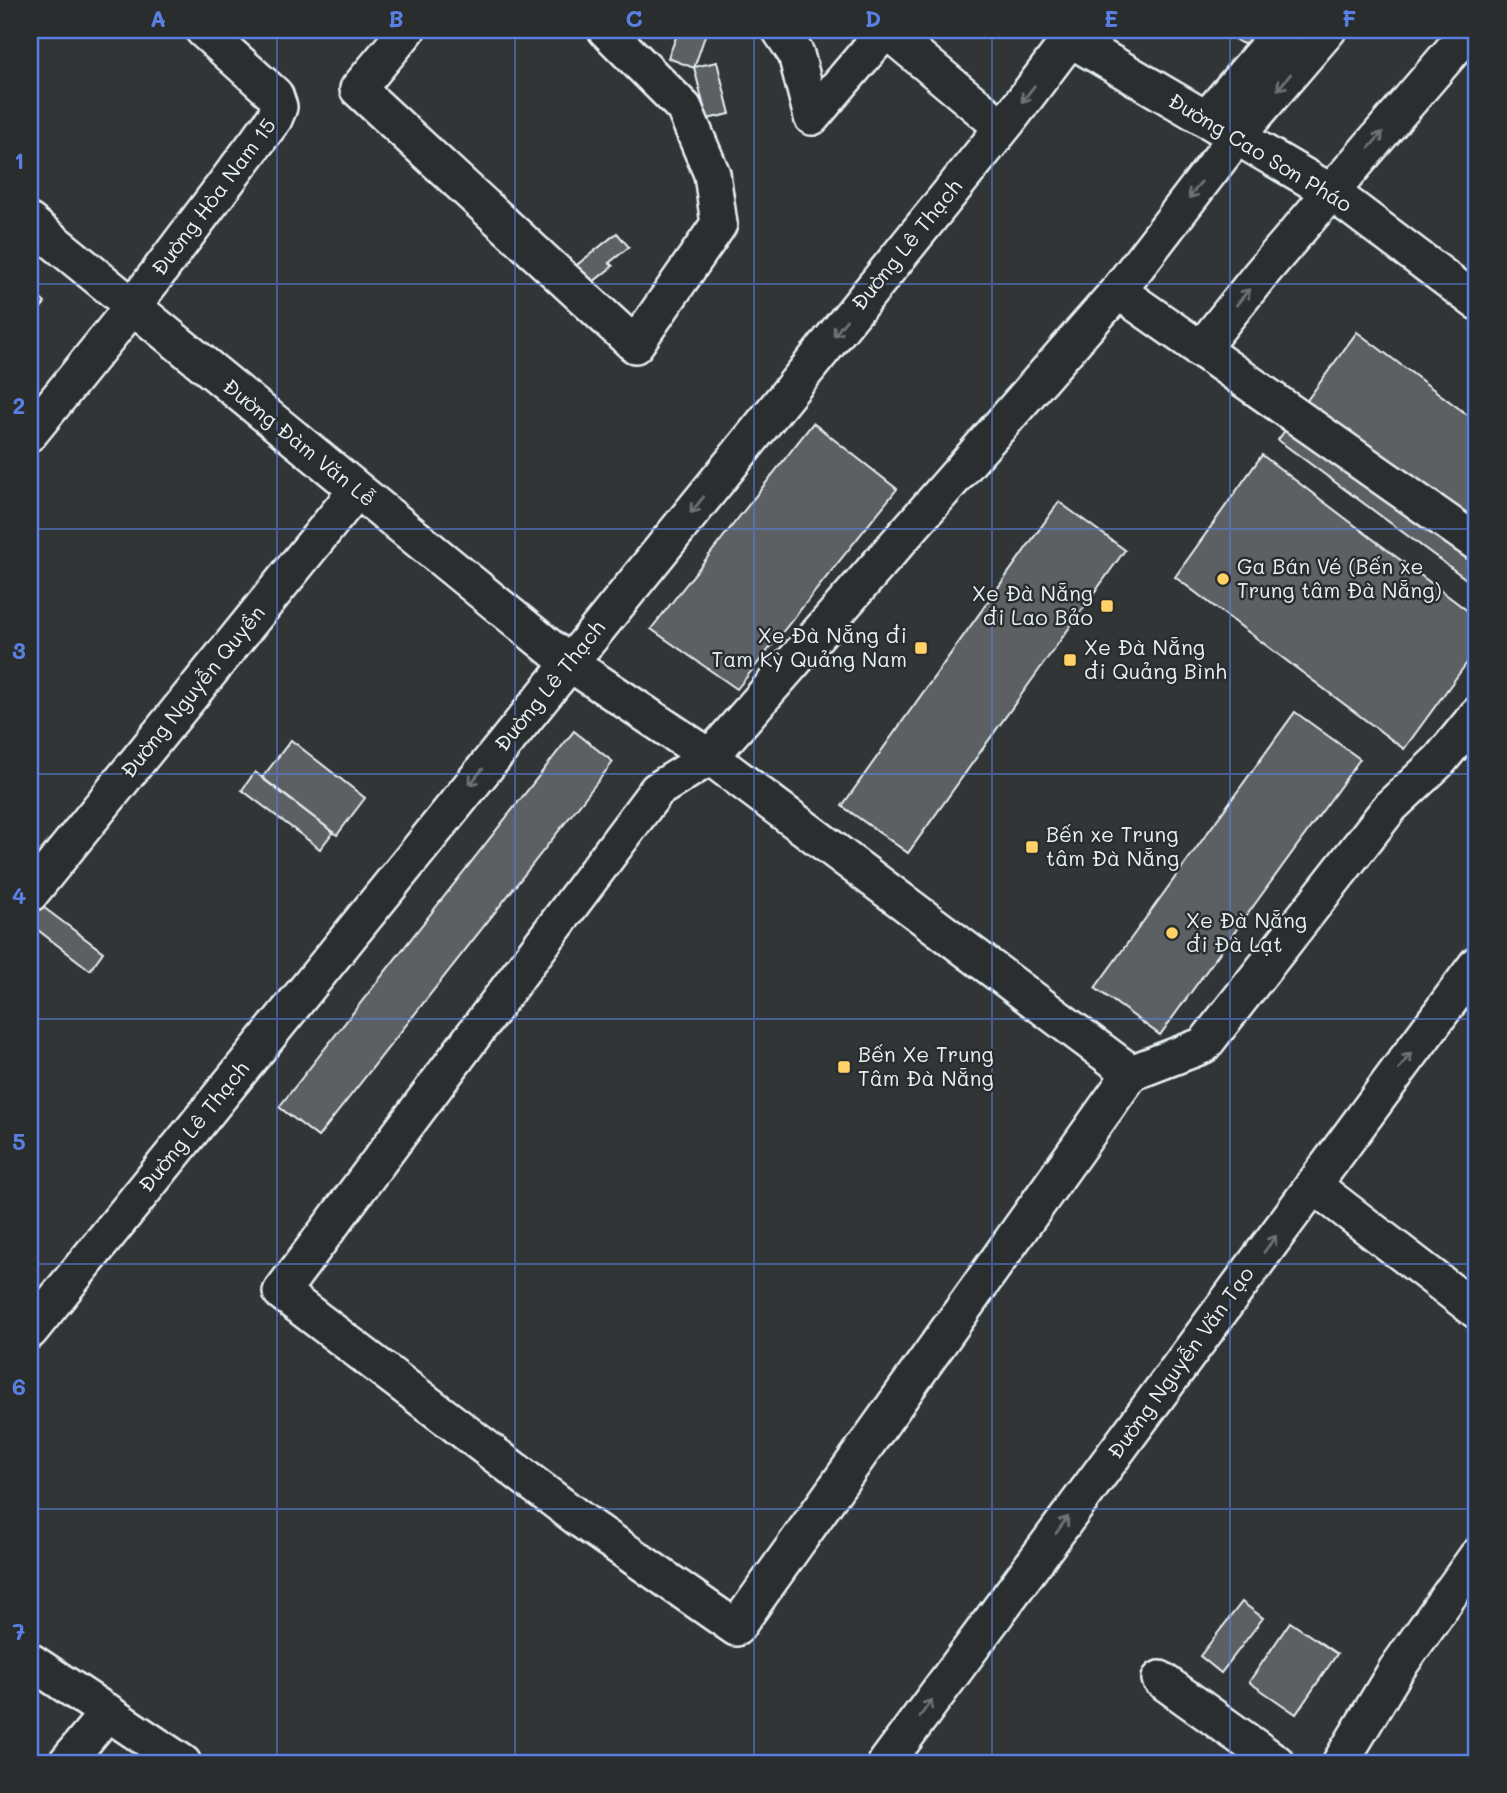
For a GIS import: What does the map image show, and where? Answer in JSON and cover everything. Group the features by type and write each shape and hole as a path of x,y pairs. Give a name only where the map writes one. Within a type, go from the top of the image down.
{"street":[{"name":"Đường Hòa Nam 15","path":"133,306 274,119 279,107 275,95 236,41 203,30"},
{"path":"407,30 358,89 635,345 719,224 712,174 684,108 606,30"},
{"path":"780,30 796,54 812,117 886,30 1002,127"},
{"path":"1206,119 1282,30"},
{"path":"1328,30 1237,136 1118,291 710,757 657,790 281,1292 579,1518 736,1628 1131,1073 1204,1045 1391,806 1440,760 1477,715"},
{"path":"1200,350 1470,30"},
{"name":"Đường Cao Sơn Pháo","path":"1070,39 1331,192 1477,302"},
{"name":"Đường Lê Thạch","path":"30,1331 1002,127 1070,39"},
{"name":"Đường Đàm Văn Lễ","path":"30,222 569,663 710,757 1131,1073"},
{"path":"1118,291 1477,543"},
{"path":"30,433 133,306"},
{"name":"Đường Nguyễn Quyền","path":"30,894 357,490"},
{"name":"Đường Nguyễn Văn Tạo","path":"886,1763 1477,964"},
{"path":"1312,1185 1477,1311"},
{"path":"1340,1763 1396,1670 1477,1556"},
{"path":"30,1661 107,1712 144,1753 183,1763"},
{"path":"1160,1679 1277,1763"},
{"path":"66,1763 107,1712"}],"building":[{"path":"679,30 707,30 694,68 668,58"},
{"path":"1220,30 1282,30 1255,47 1241,43"},
{"path":"717,62 730,114 707,119 694,67"},
{"path":"617,233 629,247 609,263 613,266 583,290 568,272"},
{"path":"30,289 45,303 30,321"},
{"path":"1357,332 1477,422 1477,587 1278,440"},
{"path":"813,423 897,489 737,689 651,629"},
{"path":"1262,455 1477,618 1477,649 1404,749 1175,577"},
{"path":"1059,502 1125,550 908,853 842,806"},
{"path":"1295,712 1360,759 1160,1035 1095,988"},
{"path":"574,731 613,762 318,1137 279,1107"},
{"path":"291,740 365,798 337,835 262,778"},
{"path":"255,772 333,832 320,849 242,790"},
{"path":"35,901 103,952 90,970 30,924 30,908"},
{"path":"1242,1602 1263,1618 1221,1673 1200,1656"},
{"path":"1290,1622 1337,1654 1296,1714 1249,1682"}],"place":[{"name":"Ga Bán Vé (Bến xe Trung tâm Đà Nẵng)","path":"1223,579"},
{"name":"Xe Đà Nẵng đi Lao Bảo","path":"1107,606"},
{"name":"Xe Đà Nẵng đi Tam Kỳ Quảng Nam","path":"921,648"},
{"name":"Xe Đà Nẵng đi Quảng Bình","path":"1070,660"},
{"name":"Bến xe Trung tâm Đà Nẵng","path":"1032,847"},
{"name":"Xe Đà Nẵng đi Đà Lạt","path":"1172,933"},
{"name":"Bến Xe Trung Tâm Đà Nẵng","path":"844,1067"}]}
